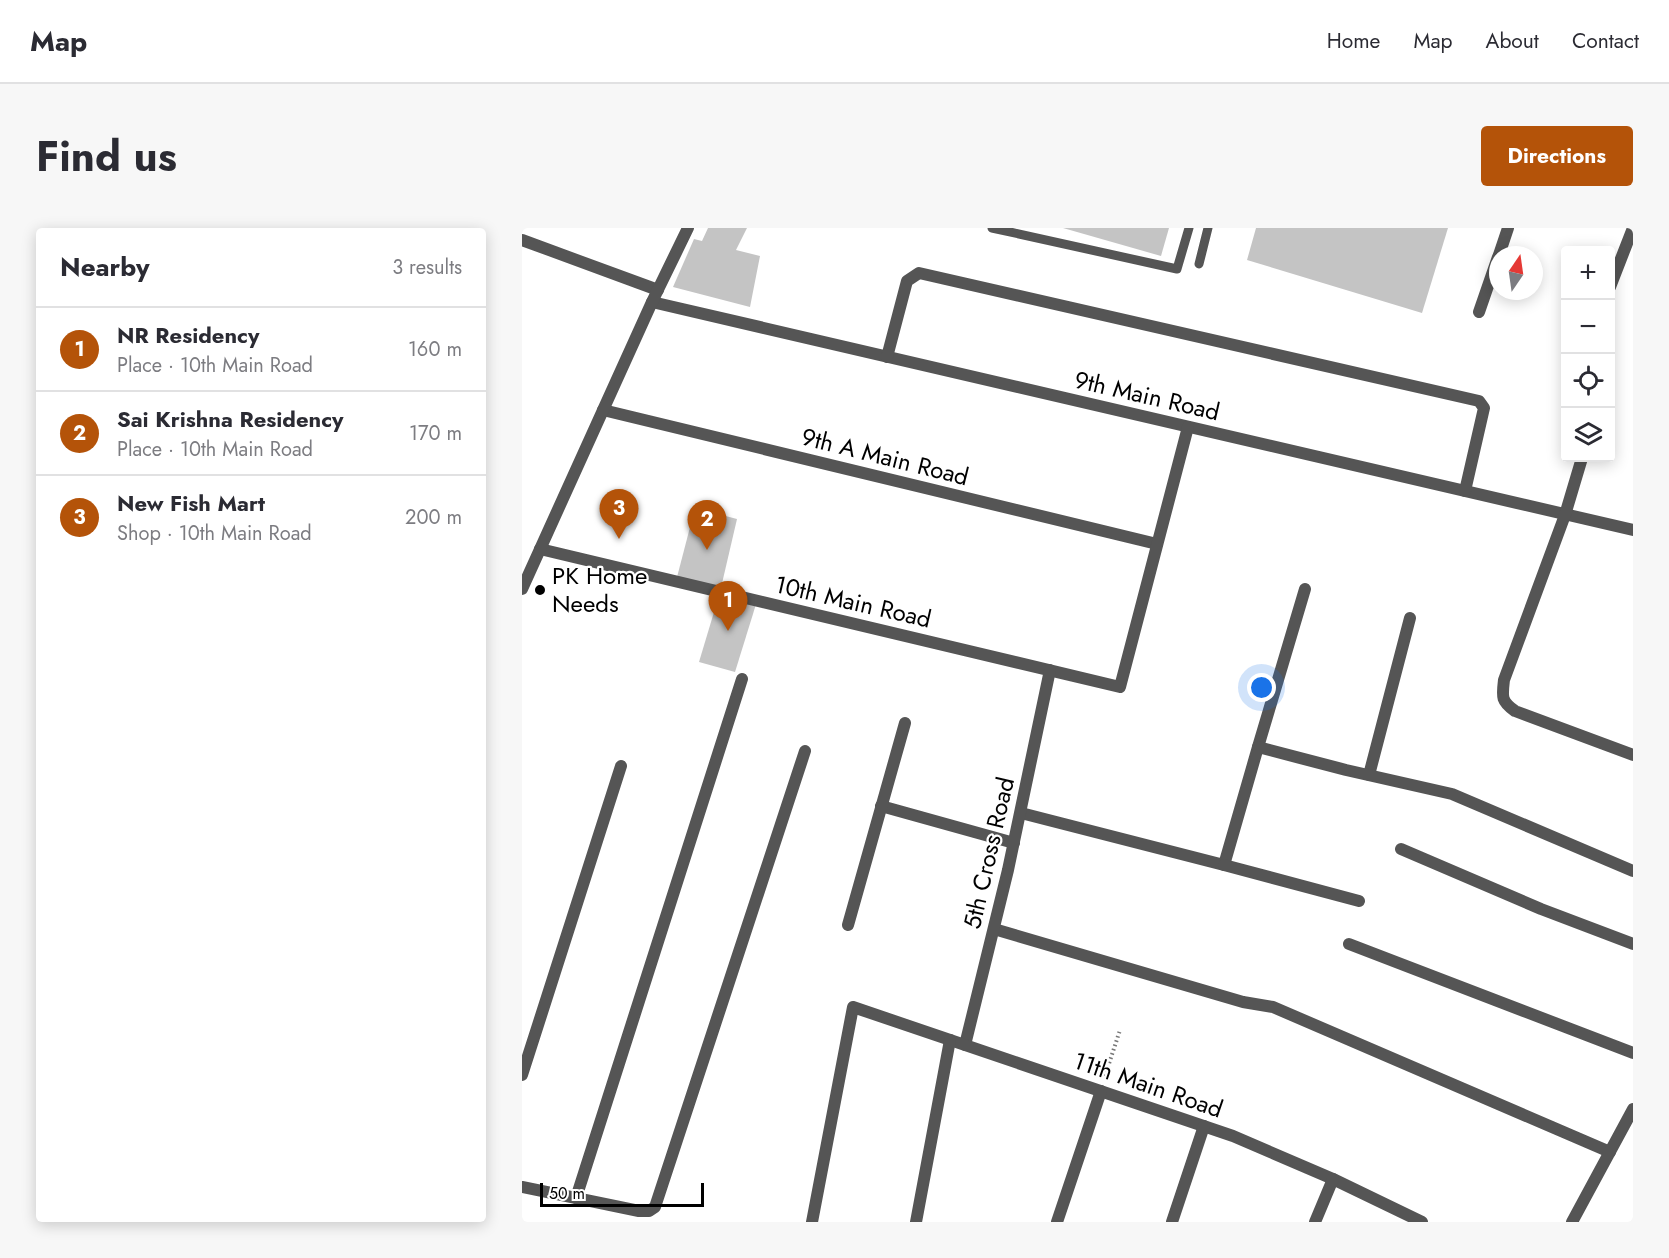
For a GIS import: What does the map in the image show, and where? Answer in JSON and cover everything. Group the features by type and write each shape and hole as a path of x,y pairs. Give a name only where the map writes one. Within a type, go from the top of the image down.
{"street":[{"path":"522,589 688,228"},
{"path":"1502,246 1508,228"},
{"path":"1615,276 1633,228"},
{"path":"522,240 658,290"},
{"path":"887,357 906,281 919,273 1479,401 1484,408 1465,491"},
{"path":"1479,312 1489,283"},
{"name":"9th Main Road","path":"652,302 1633,531"},
{"name":"9th A Main Road","path":"603,410 1157,544"},
{"path":"1157,544 1188,427"},
{"path":"1581,462 1565,515 1504,680 1502,695 1506,705 1515,711 1633,755"},
{"name":"10th Main Road","path":"540,549 1120,687 1157,544"},
{"path":"1224,865 1305,589"},
{"path":"1369,775 1410,618"},
{"name":"5th Cross Road","path":"965,1045 1021,813 1050,670"},
{"path":"576,1198 742,679"},
{"path":"848,925 904,723"},
{"path":"1258,747 1452,795 1633,871"},
{"path":"522,1186 639,1211 649,1211 655,1207 805,751"},
{"path":"522,1075 621,766"},
{"path":"881,806 1014,843"},
{"path":"1021,813 1359,901"},
{"path":"1401,849 1541,909 1633,944"},
{"path":"994,929 1243,1002 1274,1007 1610,1152"},
{"path":"1349,944 1633,1053"},
{"name":"11th Main Road","path":"812,1222 853,1007 1233,1136 1333,1179 1422,1222"},
{"path":"916,1222 950,1040"},
{"path":"1057,1222 1101,1091"},
{"path":"1572,1222 1632,1113"},
{"path":"1172,1222 1204,1126"},
{"path":"1315,1222 1333,1179"}],"lane":[{"path":"992,228 1177,269 1189,228"},
{"path":"1199,264 1208,228"}],"path":[{"path":"1101,1091 1120,1030"}],"building":[{"path":"708,228 747,228 736,250 760,256 750,307 673,287 694,239 702,241"},
{"path":"1063,228 1169,228 1161,256"},
{"path":"1256,228 1448,228 1422,313 1247,260"},
{"path":"695,508 737,519 720,592 676,581"},
{"path":"720,592 757,601 735,672 699,662"}],"place":[{"name":"New Fish Mart","path":"619,539"},
{"name":"Sai Krishna Residency","path":"707,550"},
{"name":"PK Home Needs","path":"540,590"},
{"name":"NR Residency","path":"728,631"}]}
